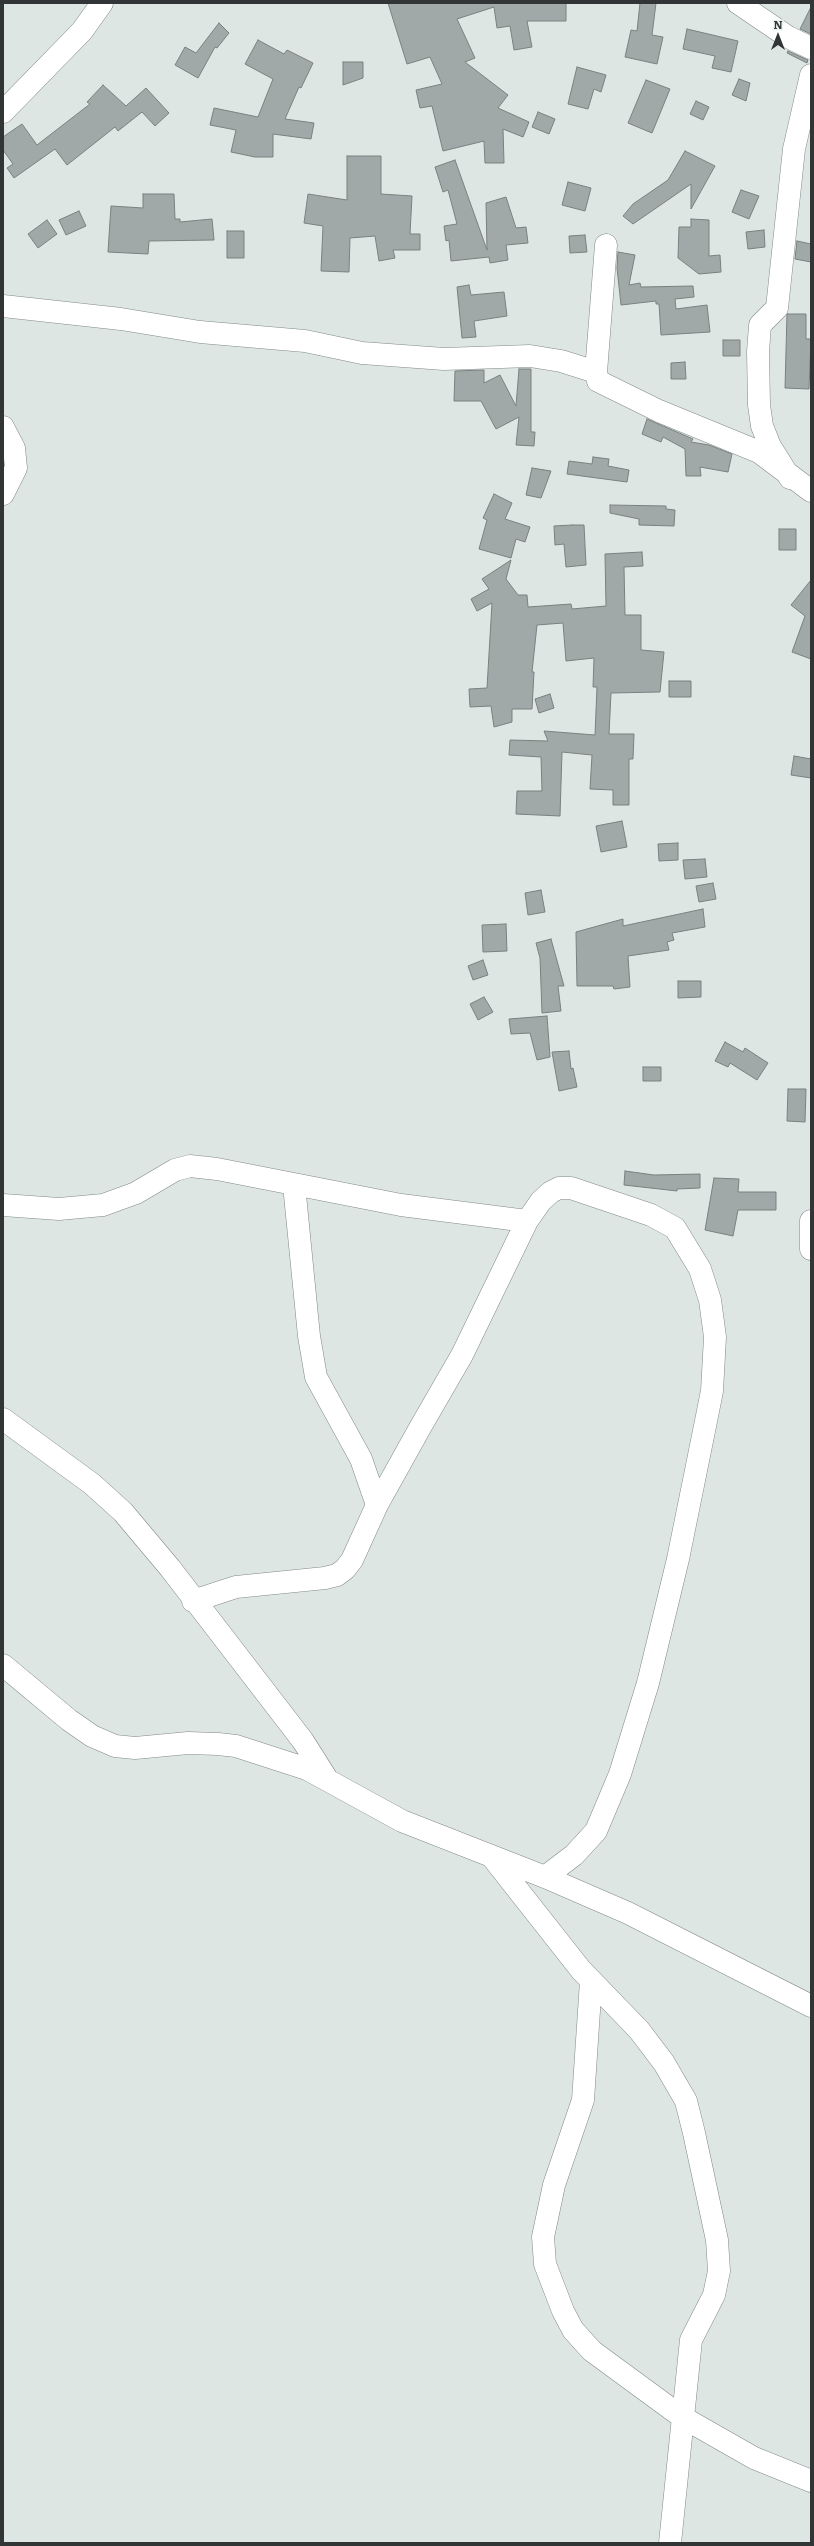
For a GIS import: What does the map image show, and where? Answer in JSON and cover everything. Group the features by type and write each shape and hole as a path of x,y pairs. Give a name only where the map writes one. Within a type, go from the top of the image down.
{"street":[{"path":"3,112 82,30 102,3"},
{"path":"738,3 788,37 811,48"},
{"path":"790,478 775,455 762,426 758,405 758,352 760,325 777,308 794,149 811,75"},
{"path":"606,245 596,372 598,381 659,410 759,452 790,478 811,491"},
{"path":"3,306 121,319 200,332 305,341 362,353 444,359 537,357 561,361 596,372"},
{"path":"3,427 14,448 16,468 3,494"},
{"path":"3,1205 59,1209 103,1205 119,1201 175,1170 190,1166 217,1169 294,1185 401,1204 527,1221"},
{"path":"294,1185 309,1336 316,1377 361,1459 377,1505"},
{"path":"193,1601 236,1587 325,1578 337,1575 352,1560 377,1505 462,1355 527,1221 541,1201 559,1188 571,1188 662,1219 675,1228 684,1240 700,1268 710,1300 714,1337 712,1391 678,1559 648,1683 620,1774 596,1831 574,1855 545,1877"},
{"path":"811,1221 811,1249"},
{"path":"3,1419 92,1484 123,1512 170,1568 193,1601 303,1741 327,1780"},
{"path":"4,1666 69,1720 92,1736 115,1746 135,1748 188,1743 236,1746 307,1769 402,1821 545,1877 685,1941 811,2006"},
{"path":"491,1856 591,1981 640,2030 664,2063 686,2102 717,2240 717,2283 714,2295 691,2340 670,2543"},
{"path":"591,1981 583,2100 546,2217 543,2237 544,2264 563,2311 573,2330 592,2351 682,2417 754,2458 811,2481"}],"building":[{"path":"388,3 566,3 566,21 527,21 532,47 514,50 510,26 497,28 494,7 457,19 475,58 465,62 508,95 498,108 529,122 523,137 503,129 504,163 485,163 484,141 443,151 432,106 420,108 416,90 442,84 430,57 407,64"},
{"path":"640,3 656,3 652,35 663,37 657,64 625,57 631,30 637,31"},
{"path":"811,7 811,34 800,29"},
{"path":"219,23 229,33 217,48 215,47 198,78 175,65 185,47 196,53"},
{"path":"687,29 738,41 731,72 712,68 715,56 683,49"},
{"path":"258,40 284,54 287,50 313,63 301,88 299,87 285,119 314,123 311,139 273,134 273,157 255,157 231,152 236,130 210,125 214,108 258,117 273,79 245,64"},
{"path":"788,51 808,60 807,63 787,53"},
{"path":"343,62 363,62 363,78 343,85"},
{"path":"577,67 606,75 601,92 594,89 588,109 568,104"},
{"path":"739,79 750,83 746,101 732,95"},
{"path":"646,80 670,89 652,133 628,123"},
{"path":"103,85 126,106 146,88 169,113 155,126 142,112 118,131 115,127 67,165 55,149 14,178 7,168 13,164 3,150 3,137 22,124 37,145 90,104 87,102"},
{"path":"696,101 709,107 703,120 690,114"},
{"path":"538,112 555,119 549,134 532,127"},
{"path":"685,151 715,166 691,209 691,184 633,224 623,216 633,204 668,180"},
{"path":"347,156 381,156 381,194 412,196 410,234 420,234 420,250 393,250 395,258 379,261 375,236 350,238 349,272 321,271 323,226 304,223 308,194 347,200"},
{"path":"455,160 487,250 486,203 506,197 516,228 526,227 528,243 506,245 508,260 490,263 489,257 451,261 449,240 446,241 444,226 457,224 448,190 443,192 435,167"},
{"path":"568,182 591,188 585,211 562,205"},
{"path":"741,190 759,196 749,219 732,212"},
{"path":"143,194 174,194 175,219 180,219 180,222 212,219 214,240 149,241 148,254 108,252 111,206 143,208"},
{"path":"79,211 86,226 66,235 59,220"},
{"path":"691,219 709,220 709,256 720,255 721,272 699,274 678,258 679,227 691,227"},
{"path":"47,220 57,234 38,248 28,234"},
{"path":"764,230 765,247 748,249 746,232"},
{"path":"227,231 244,231 244,258 227,258"},
{"path":"585,235 587,252 570,253 569,236"},
{"path":"797,241 811,244 811,262 795,259"},
{"path":"618,252 635,255 629,285 640,283 641,287 693,286 694,297 675,299 676,309 707,305 710,332 661,335 659,304 656,304 656,301 621,305 617,268"},
{"path":"469,285 471,295 504,292 507,316 474,321 476,337 462,338 457,287"},
{"path":"787,314 806,314 806,339 811,339 809,389 785,388"},
{"path":"723,340 740,340 740,356 723,356"},
{"path":"685,362 686,379 671,379 671,363"},
{"path":"519,369 531,369 531,432 535,432 534,446 516,445 519,417 496,429 481,401 454,401 455,371 484,370 484,383 500,375 516,406"},
{"path":"647,419 693,439 691,442 709,445 732,454 728,472 700,467 701,476 686,476 685,449 663,437 661,442 642,434"},
{"path":"593,457 609,459 608,466 629,470 627,482 567,474 569,461 592,464"},
{"path":"532,468 551,471 541,498 526,495"},
{"path":"494,494 512,503 505,519 530,527 525,542 516,539 511,558 479,549 487,520 483,518"},
{"path":"610,505 666,506 666,509 675,510 674,526 639,525 639,519 610,513"},
{"path":"584,525 586,565 566,567 564,544 555,545 554,526"},
{"path":"779,529 796,529 796,550 779,550"},
{"path":"642,552 643,566 624,567 625,615 641,615 641,650 664,652 660,692 611,693 609,734 634,734 633,759 629,759 629,805 613,805 613,790 590,789 592,755 562,752 560,816 516,814 517,791 542,791 541,757 509,755 510,740 548,741 544,731 595,735 597,687 593,687 594,658 566,661 563,623 537,625 532,672 534,672 532,709 512,709 512,722 494,727 491,706 470,707 469,689 487,688 492,603 477,611 471,599 489,589 482,579 511,560 506,579 518,595 527,595 528,607 571,604 572,609 606,606 605,554"},
{"path":"811,580 811,659 792,652 805,616 791,605"},
{"path":"669,681 691,681 691,697 669,697"},
{"path":"550,694 554,708 539,713 535,699"},
{"path":"794,756 811,759 811,778 791,775"},
{"path":"622,821 627,847 601,852 596,826"},
{"path":"678,843 678,860 659,861 658,844"},
{"path":"705,859 707,877 685,879 683,860"},
{"path":"713,883 716,899 699,902 696,886"},
{"path":"541,890 545,912 528,915 525,893"},
{"path":"703,909 705,927 672,933 674,940 667,942 669,950 628,956 630,987 614,989 613,986 577,986 576,932 623,919 623,926"},
{"path":"506,924 507,951 483,952 482,925"},
{"path":"551,939 564,986 558,986 561,1011 542,1013 540,958 536,943"},
{"path":"483,960 488,975 473,980 468,966"},
{"path":"678,981 701,981 701,997 678,998"},
{"path":"484,997 493,1012 478,1020 470,1004"},
{"path":"547,1016 550,1057 537,1060 530,1033 511,1034 509,1019"},
{"path":"725,1042 743,1052 745,1048 768,1063 757,1080 730,1063 728,1067 715,1061"},
{"path":"569,1051 571,1069 573,1068 577,1087 559,1091 552,1052"},
{"path":"643,1067 661,1067 661,1081 643,1081"},
{"path":"788,1089 806,1089 805,1122 787,1121"},
{"path":"625,1171 654,1175 700,1174 700,1188 677,1189 677,1191 624,1185"},
{"path":"714,1178 739,1179 738,1192 776,1192 776,1210 738,1210 733,1236 705,1230"}]}
